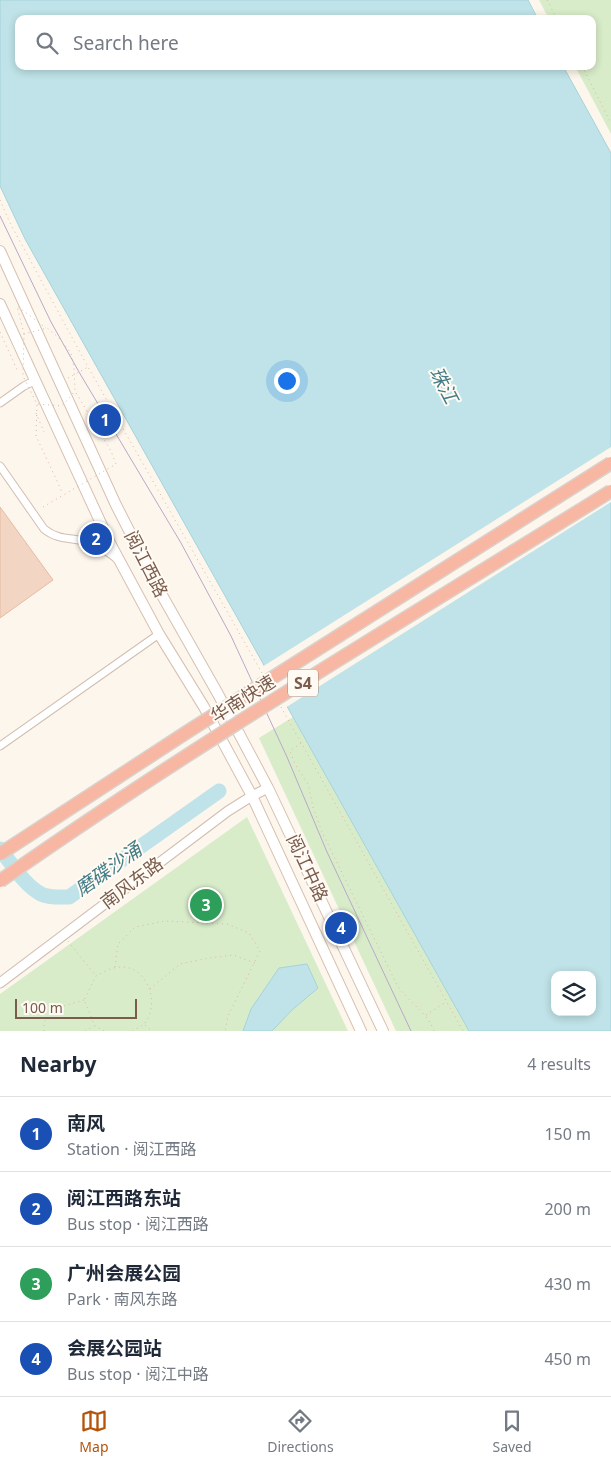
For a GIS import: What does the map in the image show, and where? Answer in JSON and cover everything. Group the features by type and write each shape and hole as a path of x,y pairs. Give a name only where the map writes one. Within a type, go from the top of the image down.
{"highway":[{"name":"华南快速","path":"0,854 187,732 611,464"},
{"name":"华南快速","path":"0,881 83,823 196,749 611,490"}],"main road":[{"name":"阅江西路","path":"0,251 116,505 163,597 268,788"},
{"name":"阅江西路","path":"0,304 34,381 119,561 158,634 204,707 252,796"},
{"name":"阅江中路","path":"268,788 383,1031"},
{"name":"阅江中路","path":"252,796 361,1031"}],"street":[{"path":"0,403 34,381"},
{"path":"0,466 44,529 51,535 91,543 119,561"},
{"path":"0,746 158,634"},
{"name":"南风东路","path":"0,983 228,811 268,788"}],"path":[{"path":"547,0 555,15"},
{"path":"584,70 611,122"},
{"path":"0,200 10,223 88,367 263,674"},
{"path":"42,507 64,495 116,464 111,451 75,391 74,367 71,353 58,337 17,306 24,334 23,376 37,404 36,436 64,495"},
{"path":"24,334 47,328"},
{"path":"0,332 18,372"},
{"path":"66,379 88,367"},
{"path":"70,388 73,396"},
{"path":"37,404 62,406 75,391"},
{"path":"36,412 44,432"},
{"path":"277,700 463,1031"},
{"path":"302,742 290,752 308,784 313,807 322,832 393,977 402,992 425,1015 434,1031"},
{"path":"115,967 118,944 135,928 165,921 228,924 249,933 260,951 228,1016 225,1031"},
{"path":"64,935 96,976"},
{"path":"150,989 180,964 233,955 255,964"},
{"path":"44,1031 44,1022 60,1007 84,1000 96,976 115,967 130,969 142,976 150,989 152,1007 144,1024 132,1031"},
{"path":"84,1000 95,1026 104,1031"},
{"path":"425,1015 447,1002"},
{"path":"144,1024 152,1031"},
{"path":"85,1031 95,1026"}],"green space":[{"path":"539,0 611,0 611,134 577,70 596,70 596,15 547,15"},
{"path":"293,717 469,1031 396,1031 259,738"},
{"path":"247,817 348,1031 0,1031 0,994"}],"water":[{"name":"珠江","path":"0,0 528,0 536,15 15,15 15,70 565,70 611,153 611,1031 469,1031 25,239 0,186"},
{"path":"307,964 318,988 292,1010 272,1031 243,1031 251,1009 279,968"}],"pier":[{"path":"611,447 611,502 285,708 262,667"}],"building":[{"path":"0,507 53,580 0,618"}],"waterway":[{"name":"磨碟沙涌","path":"0,849 24,880 35,890 47,896 69,897 219,791"}],"tram line":[{"path":"0,216 51,322 181,543 231,636 287,757 327,852 411,1031"}],"place":[{"name":"南风","path":"105,420"},
{"name":"阅江西路东站","path":"96,539"},
{"name":"广州会展公园","path":"206,905"},
{"name":"会展公园站","path":"341,928"}]}
